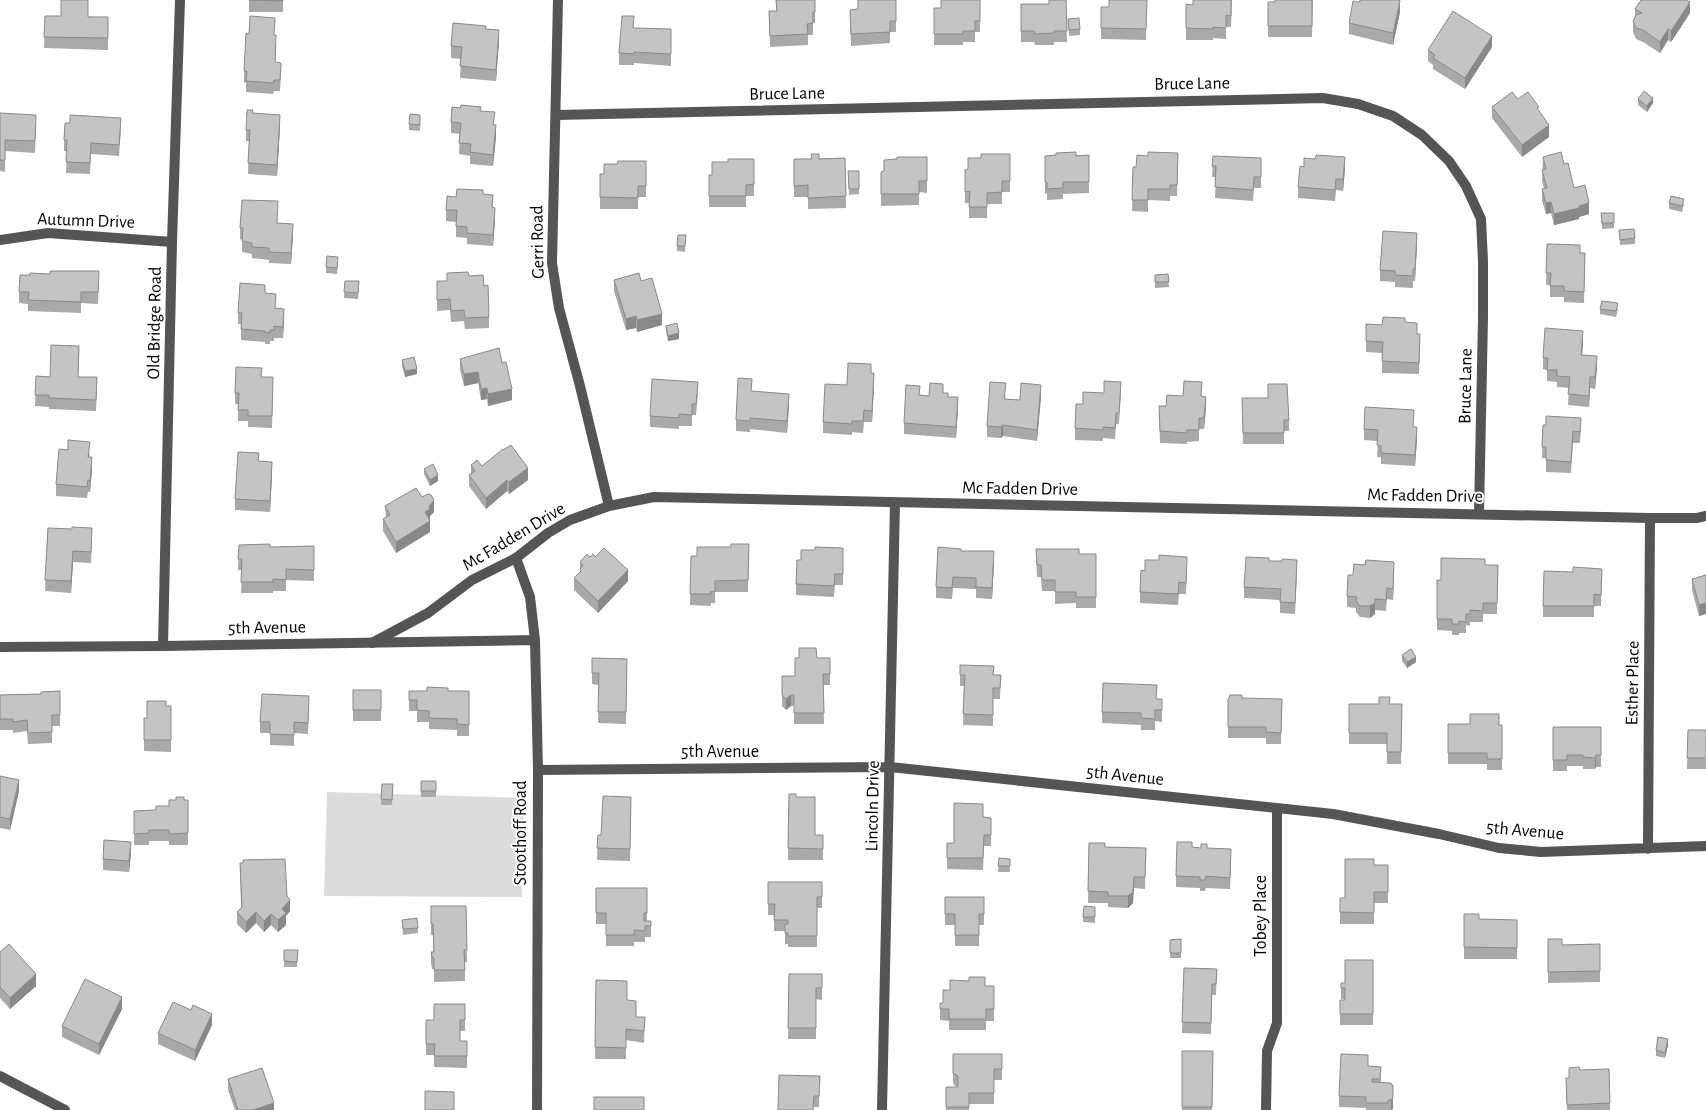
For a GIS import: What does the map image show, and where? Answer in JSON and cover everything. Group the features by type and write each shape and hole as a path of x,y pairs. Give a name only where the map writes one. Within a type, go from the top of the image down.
{"street":[{"name":"Old Bridge Road","path":"163,646 172,242 180,0"},
{"name":"Gerri Road","path":"558,0 552,263 559,308 609,506"},
{"name":"Bruce Lane","path":"556,115 1323,98 1358,104 1393,116 1422,135 1449,161 1466,186 1481,219 1483,318 1479,513"},
{"name":"Autumn Drive","path":"0,240 48,233 172,242"},
{"name":"Mc Fadden Drive","path":"372,643 428,613 472,580 516,558 548,533 570,520 609,506 654,497 1650,518 1697,518 1706,516"},
{"name":"Lincoln Drive","path":"882,1110 895,503"},
{"name":"Esther Place","path":"1648,849 1650,518"},
{"name":"Stoothoff Road","path":"516,558 530,596 535,640 538,770 537,1110"},
{"name":"5th Avenue","path":"0,647 535,640"},
{"name":"5th Avenue","path":"538,770 890,768 1333,814 1439,834 1499,848 1541,852 1706,846"},
{"name":"Tobey Place","path":"1266,1110 1267,1051 1278,1023 1277,808"},
{"path":"0,1076 64,1110"}],"shaded area":[{"path":"327,792 524,798 522,897 324,896"}],"building":[{"path":"61,0 88,0 88,17 108,17 108,38 44,37 45,16 61,16"},
{"path":"249,0 283,0 283,1"},
{"path":"776,0 815,0 813,23 807,24 808,34 770,36 769,11 777,11"},
{"path":"858,0 896,0 896,21 890,21 890,32 851,34 850,10 858,9"},
{"path":"941,0 980,0 980,21 975,21 975,31 963,31 963,34 934,34 934,8 941,8"},
{"path":"1049,0 1066,0 1067,31 1035,34 1034,31 1021,31 1021,4 1049,4"},
{"path":"1109,0 1147,0 1146,29 1101,28 1101,7 1109,7"},
{"path":"1193,0 1231,0 1231,16 1226,15 1226,28 1186,28 1186,4 1193,5"},
{"path":"1275,0 1312,0 1312,26 1268,26 1268,2 1275,2"},
{"path":"1360,0 1400,1 1393,33 1349,23 1353,1 1360,2"},
{"path":"1641,0 1687,0 1690,2 1671,31 1668,29 1660,42 1643,30 1636,28 1633,21 1636,15 1642,13 1635,9"},
{"path":"1453,11 1492,36 1465,78 1433,58 1435,55 1428,50"},
{"path":"250,16 275,18 275,62 281,63 280,80 274,80 273,83 246,81 247,71 244,71 246,33 249,34"},
{"path":"622,16 634,16 633,28 671,29 671,54 619,53"},
{"path":"1079,18 1080,29 1069,30 1068,19"},
{"path":"453,23 486,26 485,29 499,30 496,70 460,66 462,47 451,46"},
{"path":"1644,91 1653,98 1647,106 1638,99"},
{"path":"1512,92 1518,99 1528,92 1549,125 1522,145 1492,107"},
{"path":"461,105 481,107 480,111 495,112 493,125 496,125 493,155 470,152 471,144 459,143 461,123 451,122 452,107 460,108"},
{"path":"247,110 253,110 252,113 280,115 277,165 248,163 250,130 246,130"},
{"path":"0,113 36,115 35,141 5,140 5,160 0,160"},
{"path":"410,114 420,115 420,125 409,124"},
{"path":"70,115 121,118 119,145 91,143 90,163 66,162 67,140 64,140 65,123 70,123"},
{"path":"1076,152 1076,156 1089,155 1089,182 1063,182 1063,188 1047,189 1047,182 1045,182 1045,156 1056,155 1056,153"},
{"path":"1148,152 1178,153 1177,185 1170,185 1170,189 1148,189 1148,200 1132,200 1133,167 1136,167 1137,155 1148,156"},
{"path":"1561,152 1564,164 1568,163 1574,188 1585,185 1589,203 1579,206 1579,208 1554,214 1551,202 1546,203 1542,189 1547,188 1542,170 1546,169 1543,157"},
{"path":"811,154 819,154 819,159 845,158 846,196 808,198 808,185 794,186 794,159 812,159"},
{"path":"981,154 1010,154 1010,181 1002,181 1002,192 987,193 987,207 969,207 970,191 965,192 965,170 968,169 968,158 981,158"},
{"path":"1316,155 1345,157 1343,179 1336,179 1335,190 1298,187 1300,166 1304,167 1304,158 1315,159"},
{"path":"1213,156 1261,158 1261,177 1254,177 1253,190 1215,187 1216,166 1212,166"},
{"path":"897,157 927,157 927,181 919,181 919,194 881,194 881,172 884,171 884,160 897,159"},
{"path":"728,159 754,159 754,184 746,185 746,196 709,196 709,175 712,175 712,162 728,162"},
{"path":"618,161 646,161 646,186 638,186 638,198 600,197 600,174 604,174 604,164 617,164"},
{"path":"848,171 859,171 859,189 849,189"},
{"path":"457,189 483,190 483,194 493,195 492,207 495,208 493,235 467,233 467,227 456,226 457,210 446,210 447,196 456,197"},
{"path":"1671,196 1684,199 1682,206 1669,203"},
{"path":"242,200 278,201 277,223 293,224 291,253 269,252 269,248 252,247 252,243 242,241 243,228 240,228"},
{"path":"1601,213 1614,213 1614,223 1602,223"},
{"path":"1634,229 1635,238 1620,240 1619,230"},
{"path":"1383,231 1417,233 1413,276 1395,275 1395,271 1380,270"},
{"path":"678,235 686,235 685,246 677,246"},
{"path":"1547,244 1580,245 1580,253 1585,253 1584,292 1564,291 1564,286 1550,286 1551,273 1546,273"},
{"path":"327,256 338,257 337,268 326,267"},
{"path":"50,271 99,271 98,292 81,292 81,302 28,300 29,292 19,292 20,275 30,275 30,273 50,274"},
{"path":"468,272 469,276 483,275 484,286 488,285 489,317 465,318 464,310 451,311 450,299 437,300 437,281 447,281 447,273"},
{"path":"639,273 641,281 652,278 662,314 637,320 636,316 626,319 614,280"},
{"path":"1168,274 1169,282 1155,282 1155,275"},
{"path":"345,281 359,281 358,293 344,292"},
{"path":"240,283 265,285 265,293 276,294 275,308 284,309 283,327 274,326 274,330 270,330 270,333 241,329 242,313 238,313"},
{"path":"1602,301 1618,303 1616,311 1600,309"},
{"path":"1383,317 1405,318 1405,322 1417,323 1417,334 1420,334 1419,363 1382,361 1383,342 1366,341 1366,324 1382,325"},
{"path":"677,323 679,333 668,336 666,326"},
{"path":"1545,328 1583,331 1581,355 1597,356 1595,377 1590,377 1589,396 1568,394 1570,377 1557,376 1557,370 1547,370 1548,358 1543,358"},
{"path":"51,345 79,346 78,377 97,377 96,400 49,398 49,395 35,395 36,376 50,377"},
{"path":"499,348 502,363 506,362 512,389 488,394 487,388 481,389 478,372 464,374 460,359"},
{"path":"414,357 417,369 405,371 402,360"},
{"path":"848,363 871,364 871,373 874,373 872,411 864,410 863,421 852,421 852,424 823,422 825,384 847,385"},
{"path":"236,367 262,368 261,377 273,377 272,416 248,416 248,410 238,410 239,393 235,393"},
{"path":"738,378 752,379 751,391 789,394 787,421 750,418 750,421 736,420"},
{"path":"652,379 698,382 696,404 692,404 692,415 679,414 679,418 650,416"},
{"path":"1104,381 1121,382 1119,413 1116,413 1115,428 1103,427 1103,430 1075,428 1076,404 1083,404 1083,392 1104,393"},
{"path":"1184,381 1202,382 1201,396 1206,397 1204,418 1199,418 1199,430 1187,430 1187,433 1160,431 1159,406 1166,406 1167,395 1183,396"},
{"path":"990,382 1006,383 1004,399 1020,400 1021,383 1041,385 1037,430 1003,425 1001,427 987,426"},
{"path":"930,383 943,384 943,393 948,393 948,397 958,397 956,427 904,423 906,385 920,386 919,395 929,396"},
{"path":"1268,384 1287,384 1289,420 1284,420 1284,433 1243,433 1242,398 1268,398"},
{"path":"1365,407 1414,410 1413,427 1417,427 1415,455 1381,453 1381,446 1377,445 1378,430 1364,429"},
{"path":"1546,416 1581,418 1580,432 1573,431 1571,462 1546,460 1546,447 1542,447 1543,425 1546,425"},
{"path":"68,440 90,442 88,457 92,457 90,481 88,480 87,487 56,484 59,449 68,450"},
{"path":"511,445 528,468 509,482 507,480 486,498 469,475 475,471 471,465 477,460 482,466"},
{"path":"238,452 259,453 258,461 272,462 270,501 235,499"},
{"path":"433,464 438,475 430,480 424,469"},
{"path":"416,488 422,497 428,494 434,500 429,506 430,509 425,512 430,521 396,542 383,519 390,515 385,506"},
{"path":"72,527 92,528 91,552 73,551 71,581 45,580 48,528 72,529"},
{"path":"270,544 270,547 314,546 314,570 286,569 286,580 273,579 273,582 241,582 242,559 238,559 239,545"},
{"path":"731,544 749,544 748,580 715,581 715,591 710,592 711,594 690,594 691,556 697,556 697,547 731,547"},
{"path":"815,547 843,548 843,574 835,574 834,586 796,584 797,560 801,560 801,550 815,550"},
{"path":"938,547 961,549 961,551 994,551 992,588 976,587 976,578 953,577 952,588 936,587"},
{"path":"604,548 628,570 598,601 574,578 581,571 580,569 583,565 580,562 587,554 590,557 593,554 595,557"},
{"path":"1036,549 1079,549 1079,554 1096,554 1096,597 1076,597 1076,592 1055,592 1055,580 1042,580 1041,565 1037,565"},
{"path":"1159,555 1187,557 1186,583 1179,582 1178,594 1140,592 1141,570 1145,571 1145,560 1159,560"},
{"path":"1246,557 1269,558 1269,561 1282,561 1282,559 1297,560 1295,603 1280,602 1281,589 1244,587"},
{"path":"1441,558 1485,559 1485,565 1498,565 1497,603 1483,603 1483,611 1470,610 1470,614 1466,614 1466,622 1459,621 1459,624 1452,624 1452,619 1437,619 1437,580 1441,580"},
{"path":"1366,560 1394,562 1393,589 1387,588 1386,600 1375,599 1375,603 1370,606 1360,606 1356,601 1357,597 1347,596 1348,575 1353,575 1354,564 1365,565"},
{"path":"1573,567 1602,569 1601,595 1594,594 1594,606 1543,606 1544,571 1573,572"},
{"path":"1706,575 1706,603 1699,605 1692,579"},
{"path":"799,648 816,648 817,658 830,658 830,674 823,674 824,713 794,713 794,695 786,699 782,695 782,676 795,676 795,658 799,658"},
{"path":"1411,649 1416,657 1407,662 1402,655"},
{"path":"592,658 627,659 626,712 598,712 599,673 592,673"},
{"path":"960,665 994,666 993,675 1001,675 1000,688 993,688 993,715 963,714 965,675 960,675"},
{"path":"1103,683 1157,685 1156,699 1162,699 1162,710 1155,710 1155,719 1141,718 1141,713 1102,712"},
{"path":"427,687 448,688 448,691 469,691 469,725 457,724 457,719 429,718 429,711 417,710 417,700 409,700 409,691 427,691"},
{"path":"353,690 381,690 381,710 353,710"},
{"path":"60,691 60,715 52,715 52,732 28,733 27,720 13,722 13,719 0,719 0,695 41,694 41,692"},
{"path":"262,694 309,696 308,723 294,722 294,735 270,734 270,722 260,722"},
{"path":"1230,695 1242,695 1242,698 1282,699 1281,733 1266,732 1266,727 1228,727 1228,700"},
{"path":"1379,697 1390,697 1389,704 1402,704 1401,752 1387,752 1387,733 1349,733 1349,704 1379,704"},
{"path":"147,701 166,701 166,706 171,706 171,740 144,740 144,718 147,718"},
{"path":"1470,714 1499,714 1499,725 1502,725 1502,759 1487,759 1487,753 1448,753 1448,724 1470,724"},
{"path":"1553,727 1601,727 1601,755 1596,755 1595,758 1583,757 1583,755 1567,755 1567,760 1553,760"},
{"path":"1688,730 1706,730 1706,758 1687,758"},
{"path":"0,776 19,780 10,819 0,817"},
{"path":"421,781 436,781 436,791 421,791"},
{"path":"382,784 393,784 392,800 381,799"},
{"path":"789,794 796,794 796,797 815,797 815,835 823,835 823,849 788,848"},
{"path":"603,796 631,797 630,849 597,848 598,835 601,835"},
{"path":"176,797 184,797 184,800 188,800 188,833 169,834 169,830 149,830 149,833 134,834 134,811 156,810 156,806 169,806 169,800 176,800"},
{"path":"954,803 983,804 983,817 991,818 991,835 984,835 983,858 947,858 947,843 954,843"},
{"path":"104,840 131,842 129,861 103,859"},
{"path":"1177,842 1192,842 1192,847 1201,848 1201,844 1207,844 1207,848 1231,849 1230,878 1206,876 1205,880 1200,880 1200,877 1176,876"},
{"path":"1089,843 1105,843 1105,847 1146,848 1145,877 1134,877 1133,892 1128,896 1108,896 1108,892 1088,891"},
{"path":"999,858 1010,859 1010,866 998,866"},
{"path":"285,859 287,896 290,900 282,909 286,913 278,920 271,914 264,921 256,912 246,922 237,912 242,907 240,863 243,863 243,860"},
{"path":"1345,859 1374,859 1374,865 1388,865 1388,892 1374,892 1374,913 1340,912 1340,898 1345,898"},
{"path":"768,882 822,882 822,897 817,897 817,936 788,936 788,933 785,933 785,924 788,924 788,920 774,920 775,904 768,904"},
{"path":"596,888 647,888 647,913 644,913 644,921 651,921 651,926 645,926 645,931 634,930 634,935 606,935 606,913 596,913"},
{"path":"945,897 984,897 984,914 979,914 979,935 955,935 955,914 945,914"},
{"path":"431,906 466,906 467,950 464,950 465,970 434,970 434,958 431,952 434,952"},
{"path":"1084,906 1095,907 1095,917 1083,917"},
{"path":"1464,914 1479,914 1479,919 1517,920 1517,948 1464,947"},
{"path":"417,918 418,928 403,929 402,920"},
{"path":"1181,939 1181,953 1170,953 1170,940"},
{"path":"1548,939 1562,939 1562,945 1600,944 1600,971 1548,972"},
{"path":"9,944 36,974 10,998 0,987 0,952"},
{"path":"284,950 298,950 297,962 284,961"},
{"path":"1345,960 1373,960 1373,1014 1340,1014 1340,1000 1345,1000 1345,988 1341,988 1341,983 1345,983"},
{"path":"1184,968 1217,969 1216,984 1212,984 1211,1023 1182,1022"},
{"path":"789,974 822,974 822,988 816,988 816,1028 788,1028"},
{"path":"969,977 985,977 985,986 994,986 994,1009 986,1009 986,1019 949,1019 949,1009 940,1009 940,1003 943,1003 943,990 950,990 950,980 969,981"},
{"path":"85,979 122,997 99,1044 62,1026"},
{"path":"596,980 627,981 627,1000 636,1001 636,1017 645,1017 644,1031 626,1029 626,1048 595,1047"},
{"path":"173,1002 191,1010 193,1005 212,1014 195,1050 158,1033"},
{"path":"434,1004 465,1004 465,1020 460,1020 460,1041 467,1041 467,1056 434,1056 435,1044 426,1044 426,1020 434,1020"},
{"path":"1658,1037 1668,1039 1665,1053 1656,1050"},
{"path":"1182,1051 1213,1051 1212,1107 1182,1107"},
{"path":"953,1054 1002,1054 1002,1069 994,1069 994,1093 969,1093 969,1107 946,1107 946,1087 958,1087 958,1076 953,1073"},
{"path":"1341,1054 1368,1055 1368,1066 1381,1067 1380,1079 1372,1079 1372,1082 1391,1083 1393,1085 1393,1097 1391,1100 1388,1100 1388,1103 1366,1103 1366,1097 1339,1096"},
{"path":"1579,1067 1580,1070 1609,1069 1610,1103 1567,1105 1566,1078 1569,1078 1569,1068"},
{"path":"262,1068 274,1103 253,1110 238,1110 228,1079"},
{"path":"779,1075 820,1076 819,1096 814,1096 813,1110 778,1110"},
{"path":"425,1091 454,1092 454,1110 425,1110"},
{"path":"594,1097 644,1097 644,1110 594,1110"}]}
